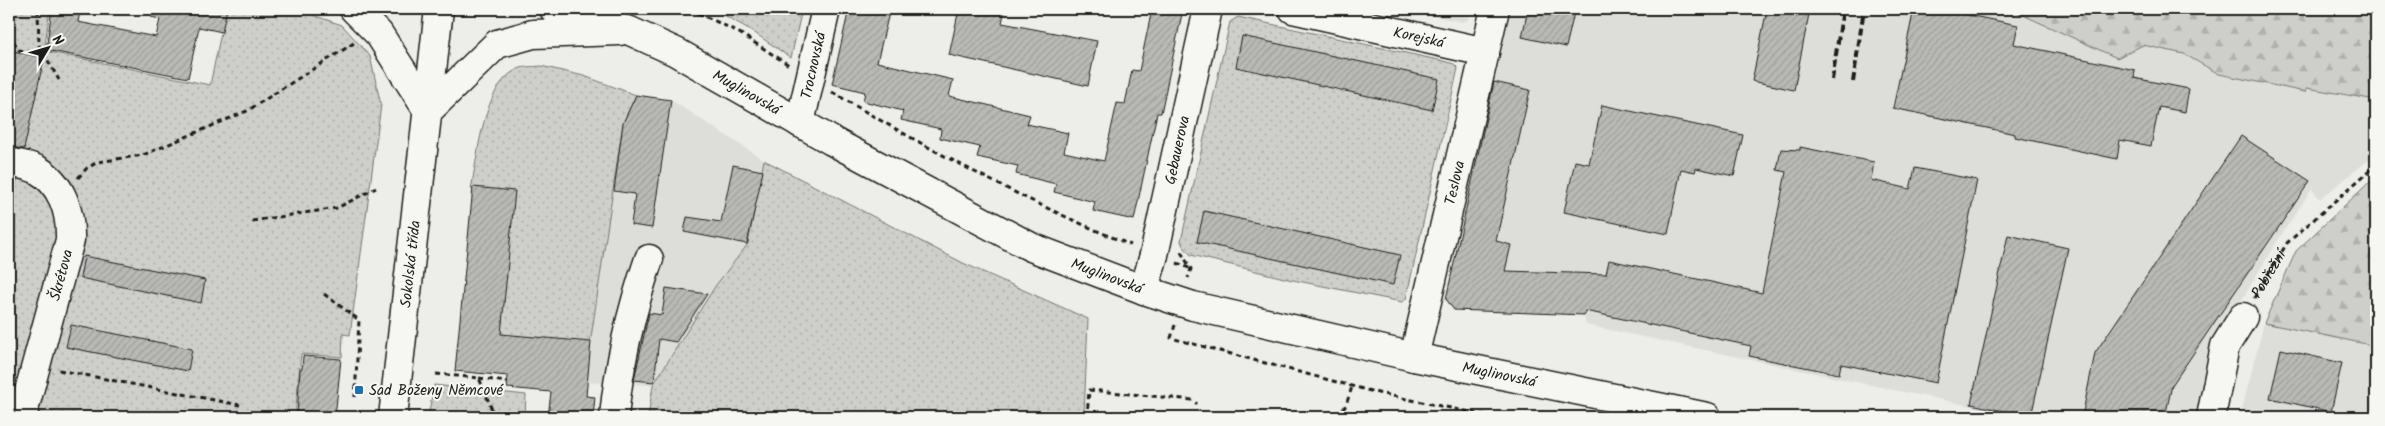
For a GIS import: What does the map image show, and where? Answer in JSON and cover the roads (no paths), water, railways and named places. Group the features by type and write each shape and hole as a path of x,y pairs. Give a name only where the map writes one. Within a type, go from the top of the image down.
{"street":[{"path":"354,9 379,34 428,111 497,44 533,34 630,31"},
{"name":"Sokolská třída","path":"393,417 439,9"},
{"name":"Muglinovská","path":"554,9 630,31 676,52 800,123 1031,247 1144,290 1193,306 1414,357 1704,417"},
{"path":"602,9 630,31"},
{"name":"Trocnovská","path":"800,123 826,9"},
{"name":"Gebauerova","path":"1144,290 1154,254 1208,9"},
{"name":"Korejská","path":"1293,9 1485,52"},
{"name":"Teslova","path":"1414,357 1495,9"},
{"name":"Škrétova","path":"9,162 34,168 49,179 63,199 70,225 70,240 22,417"},
{"path":"614,417 617,383 633,307 648,259"},
{"path":"2211,417 2225,346 2242,318"}],"railway":[{"path":"1832,80 1843,9"},
{"path":"1853,82 1864,9"}],"place":[{"name":"Sad Boženy Němcové","path":"359,390"}]}
